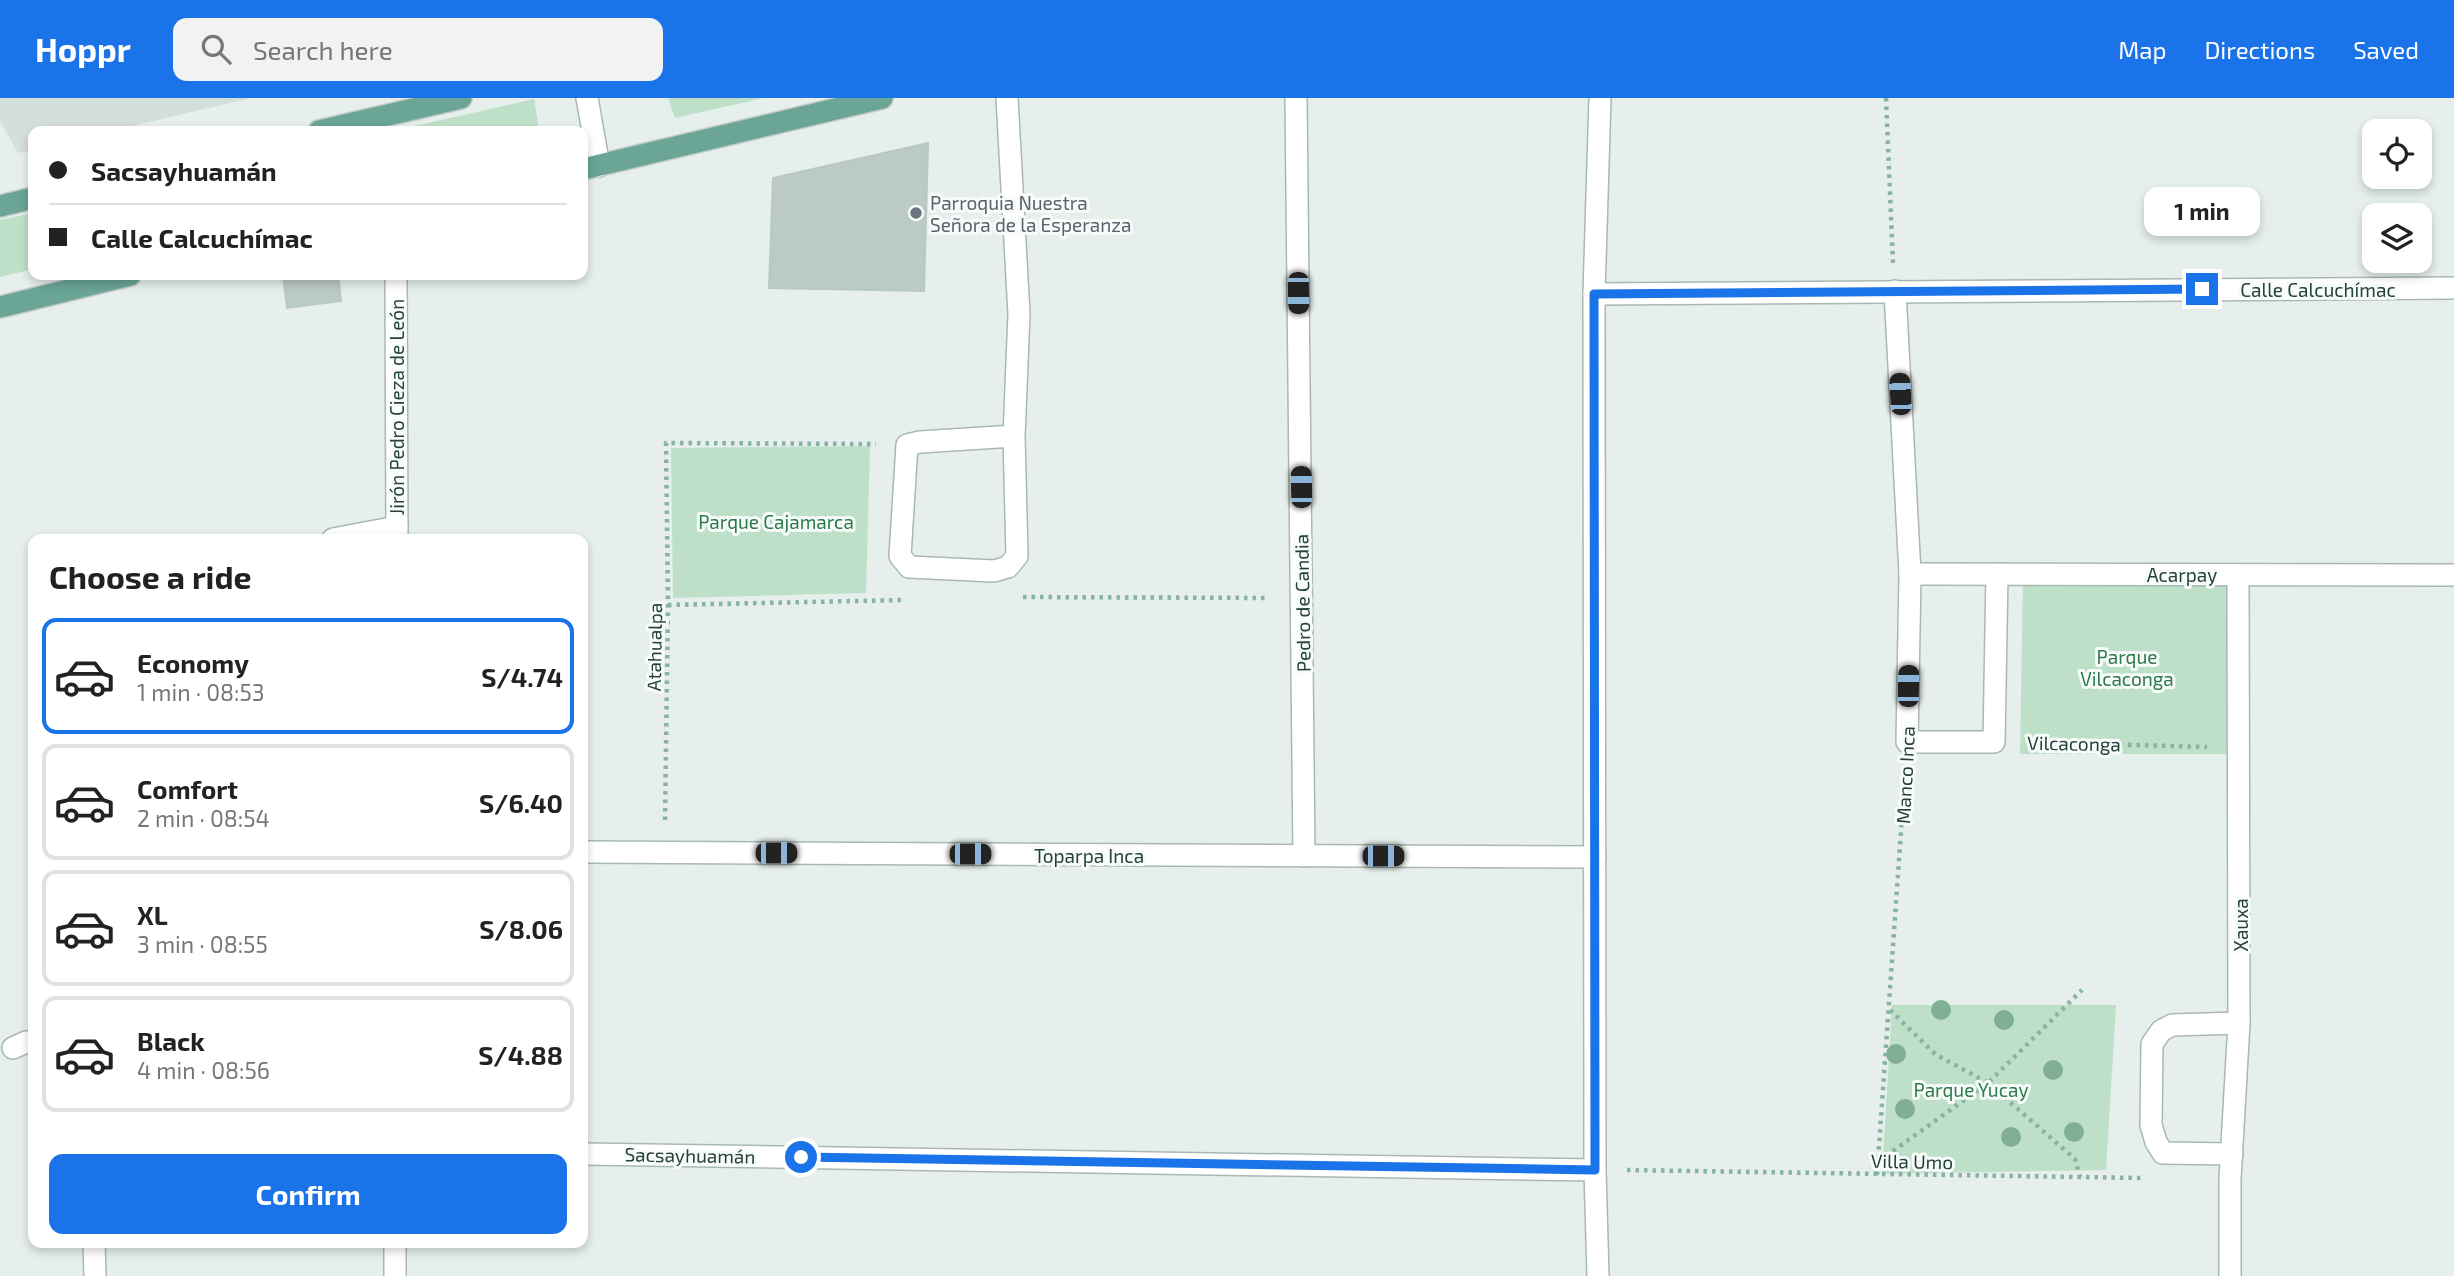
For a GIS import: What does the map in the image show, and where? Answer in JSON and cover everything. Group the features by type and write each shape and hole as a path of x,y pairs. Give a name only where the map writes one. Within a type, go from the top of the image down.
{"main road":[{"path":"341,126 461,98"},
{"path":"591,167 882,98"},
{"path":"0,206 28,199"},
{"path":"0,307 110,280"}],"street":[{"path":"587,98 591,167"},
{"path":"1007,98 1019,314 1014,436 1017,556 1008,566 994,571 909,567 900,556 907,445 1014,436"},
{"name":"Pedro de Candia","path":"1296,98 1304,856"},
{"path":"1598,1276 1595,1170 1594,294 1600,98"},
{"name":"Jirón Pedro Cieza de León","path":"396,280 397,533"},
{"name":"Calle Calcuchímac","path":"1594,294 2454,288"},
{"name":"Manco Inca","path":"1895,291 1910,574 1908,742"},
{"name":"Acarpay","path":"1910,574 2454,575"},
{"path":"1908,742 1994,741 1997,574"},
{"name":"Xauxa","path":"2230,1276 2230,1179 2239,1023 2241,747 2238,575"},
{"name":"Toparpa Inca","path":"588,852 1595,857"},
{"path":"2232,1154 2163,1153 2156,1142 2151,1125 2152,1044 2161,1031 2172,1026 2239,1023"},
{"name":"Sacsayhuamán","path":"588,1154 1595,1170"},
{"path":"94,1248 95,1276"},
{"path":"395,1248 395,1276"}],"path":[{"path":"1886,98 1895,291"},
{"name":"Atahualpa","path":"665,852 668,605 666,443 907,445"},
{"name":"Vilcaconga","path":"1994,741 2241,747"},
{"name":"Manco Inca","path":"1877,1175 1908,742"},
{"path":"1878,1161 1988,1083 2082,990"},
{"path":"1889,1009 1935,1054 1988,1083 2075,1158 2080,1177"},
{"name":"Villa Umo","path":"1595,1170 2148,1178"}],"shaded area":[{"path":"0,98 251,98 132,126 28,126 28,151 18,153 0,121"}],"green space":[{"path":"668,98 764,98 675,118"},
{"path":"534,99 538,126 415,126"},
{"path":"28,214 28,270 0,277 0,220"},
{"name":"Parque Cajamarca","path":"870,446 866,593 673,598 671,448"},
{"name":"Parque Vilcaconga","path":"2023,579 2233,580 2230,754 2020,754"},
{"name":"Parque Yucay","path":"1892,1005 2116,1005 2106,1170 1882,1174"}],"building":[{"path":"928,143 924,291 769,288 773,178"},
{"path":"284,280 339,280 341,301 287,308"}],"place":[{"name":"Parroquia Nuestra Señora de la Esperanza","path":"916,213"}],"route":[{"path":"801,1157 1595,1170 1594,294 2202,289"}]}
